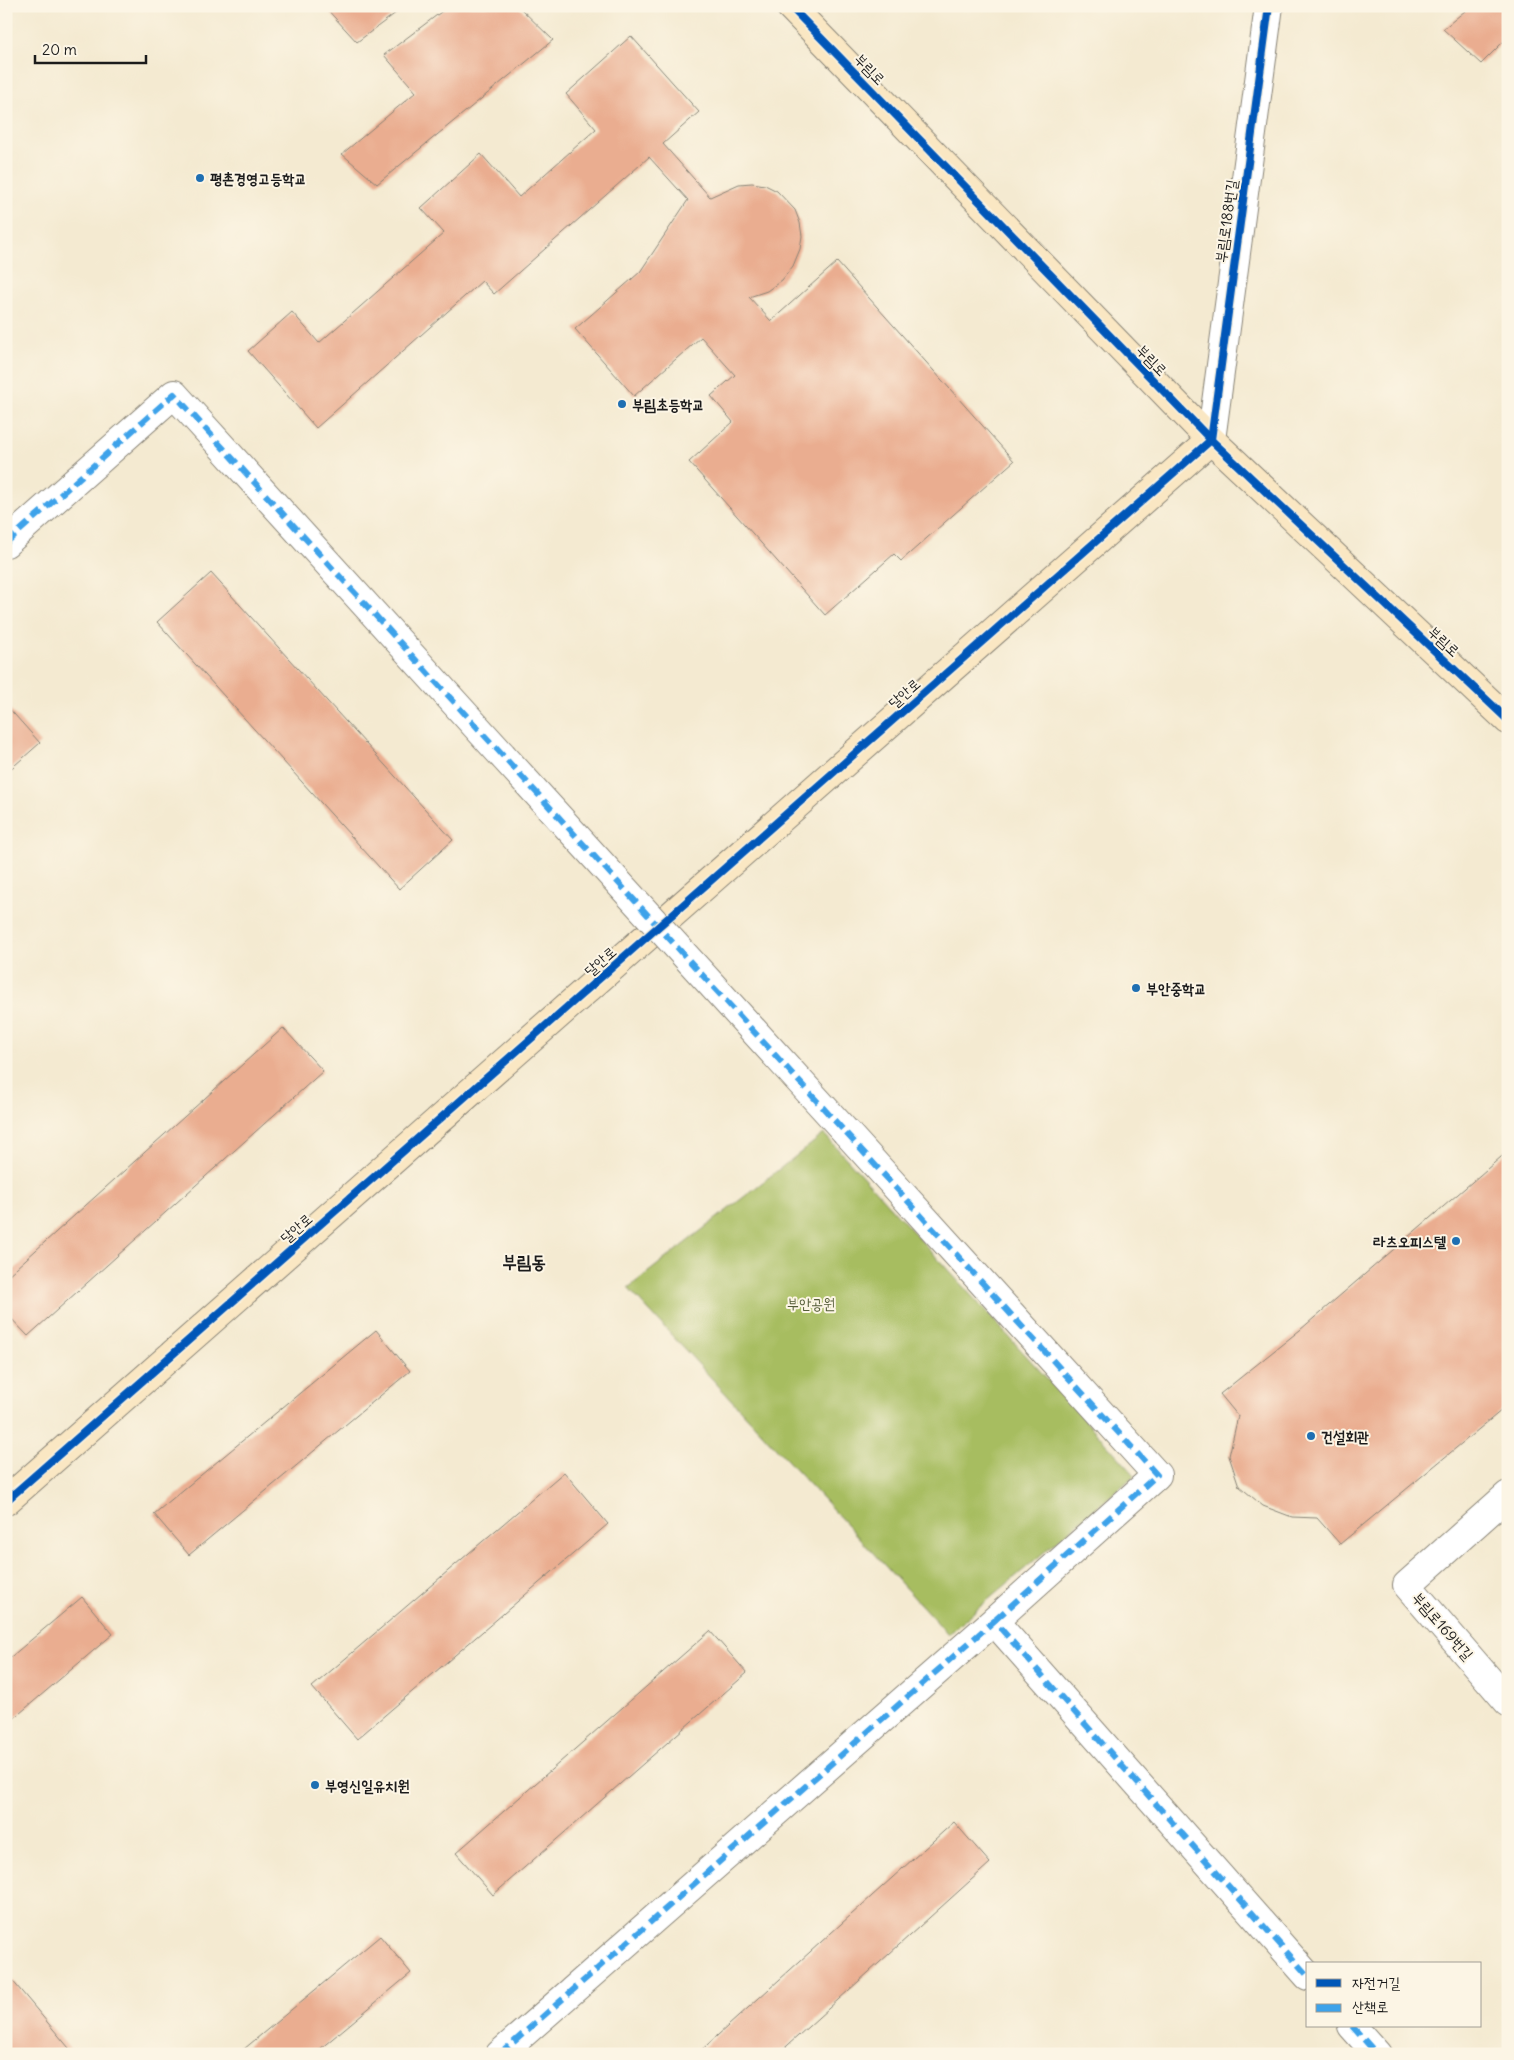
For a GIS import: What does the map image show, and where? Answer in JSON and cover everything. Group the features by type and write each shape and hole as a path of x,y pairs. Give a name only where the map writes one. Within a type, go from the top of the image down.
{"street":[{"name":"부림로","path":"790,6 1211,440 1508,720"},
{"name":"부림로188번길","path":"1211,440 1269,6"},
{"path":"6,543 174,394 1157,1475 994,1621 500,2054"},
{"name":"달안로","path":"6,1501 1211,440"},
{"name":"부림로169번길","path":"1508,1495 1407,1585 1508,1702"},
{"path":"994,1621 1306,1974"},
{"path":"1354,2028 1377,2054"}],"green space":[{"name":"부안공원","path":"824,1134 1135,1475 948,1634 628,1288"}],"building":[{"path":"324,6 405,6 357,42"},
{"path":"449,6 518,6 553,40 377,184 342,154 416,92 384,55"},
{"path":"1471,6 1508,6 1508,37 1481,64 1443,29"},
{"path":"631,36 699,112 663,144 710,197 739,184 752,183 765,185 777,191 795,210 802,236 800,249 793,266 782,280 767,291 749,297 771,321 837,262 1014,461 901,561 894,554 825,615 689,462 733,422 711,396 735,375 701,337 634,396 575,329 640,272 688,200 649,157 494,294 482,281 316,428 248,351 292,312 319,343 444,233 421,208 481,154 519,197 596,129 566,94"},
{"path":"211,573 453,840 399,889 157,622"},
{"path":"6,705 40,743 6,773"},
{"path":"283,1028 323,1071 28,1336 6,1313 6,1277"},
{"name":"라츠오피스텔","path":"1508,1151 1508,1405 1340,1544 1317,1518 1292,1517 1263,1506 1239,1486 1229,1456 1238,1416 1220,1394 1300,1330"},
{"path":"376,1330 410,1371 189,1555 154,1514"},
{"path":"564,1472 608,1524 357,1739 312,1687"},
{"path":"82,1597 113,1634 6,1725 6,1661"},
{"path":"710,1631 747,1673 493,1895 456,1853"},
{"path":"954,1822 990,1863 778,2054 697,2054"},
{"path":"380,1936 411,1973 314,2054 238,2054"},
{"path":"6,1973 74,2054 6,2054"}],"marked path":[{"path":"6,543 174,394 1157,1475 994,1621"},
{"path":"500,2054 994,1621 1306,1974"},
{"path":"1354,2028 1377,2054"}],"cycle path":[{"path":"790,6 1211,440 1508,720"},
{"path":"6,1501 1211,440 1269,6"}],"place":[{"name":"평촌경영고등학교","path":"200,178"},
{"name":"부림초등학교","path":"622,404"},
{"name":"부안중학교","path":"1136,988"},
{"name":"라츠오피스텔","path":"1456,1241"},
{"name":"건설회관","path":"1311,1436"},
{"name":"부영신일유치원","path":"315,1785"}],"district":[{"name":"부림동","path":"524,1261"}]}
